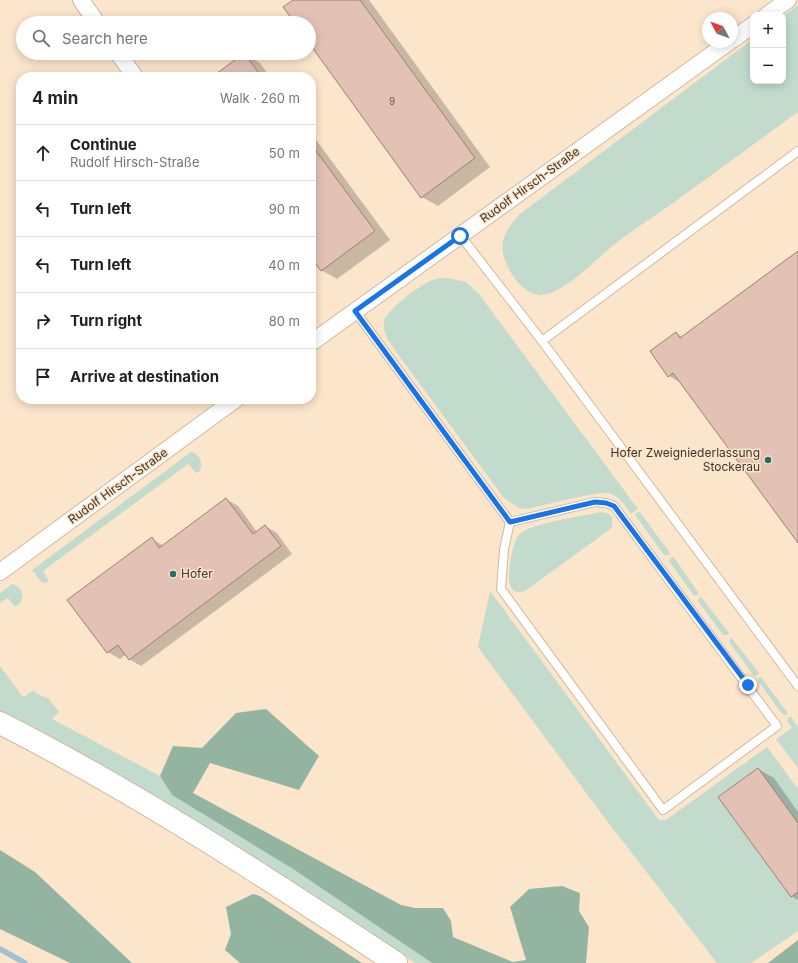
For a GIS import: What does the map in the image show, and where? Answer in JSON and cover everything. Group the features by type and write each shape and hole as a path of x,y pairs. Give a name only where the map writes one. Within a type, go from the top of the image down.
{"main road":[{"path":"0,723 96,775 186,827 396,963"}],"street":[{"path":"81,0 92,16"},
{"path":"771,12 788,0"},
{"path":"738,36 750,27"},
{"name":"Rudolf Hirsch-Straße","path":"316,337 460,236 721,48"},
{"path":"123,60 131,72"},
{"name":"Rudolf Hirsch-Straße","path":"0,572 229,404"}],"lane":[{"path":"542,340 798,151"},
{"path":"460,236 542,340 798,686"},
{"path":"355,311 510,522"},
{"path":"595,502 606,503 614,506 777,726 663,810 501,589 506,534 510,522 595,502"}],"green space":[{"path":"798,5 798,112 625,236 609,248 582,273 557,290 542,295 535,294 528,291 516,281 505,260 502,247 504,237 520,214 750,41 750,84 786,84 786,14"},
{"path":"448,278 466,282 479,294 638,509 631,514 619,499 609,493 582,496 526,509 519,508 504,498 397,353 384,331 384,322 386,317 397,304 428,282 436,279"},
{"path":"191,452 197,455 200,459 200,471 196,473 188,464 43,571 49,581 46,583 41,582 32,570"},
{"path":"601,512 607,513 612,517 612,526 609,530 525,591 517,592 513,590 510,586 509,572 514,546 519,535 534,527 557,520"},
{"path":"640,512 670,553 669,555 664,555 635,515 636,513"},
{"path":"672,557 674,557 699,594 694,596 669,561"},
{"path":"12,584 19,588 22,594 21,601 15,607 8,598 0,603 0,593"},
{"path":"490,591 659,820 666,820 767,747 798,789 798,823 758,768 718,797 791,897 798,892 798,931 751,963 717,963 607,821 478,647"},
{"path":"701,597 729,633 728,635 723,635 697,600"},
{"path":"731,637 759,673 758,675 754,676 729,642"},
{"path":"0,666 23,697 33,691 48,698 59,712 52,719 160,776 172,795 293,869 432,963 415,963 215,832 174,807 91,759 0,711"},
{"path":"761,677 787,712 787,715 782,714 758,681"},
{"path":"266,709 319,756 299,790 210,763 193,793 401,905 415,908 443,908 451,921 453,937 513,962 526,960 510,907 529,889 562,886 580,893 579,911 589,927 586,963 432,963 293,869 172,795 160,776 173,746 202,748 236,713"},
{"path":"789,717 791,717 798,727 798,768 776,739 792,728 787,721"},
{"path":"0,850 35,872 132,963 70,963 0,929"},
{"path":"253,894 260,896 362,963 240,963 225,950 231,934 226,907"},
{"path":"798,940 798,963 768,963"}],"building":[{"path":"293,0 360,0 475,158 421,198 316,53 316,16 290,16 283,7"},
{"path":"235,60 249,60 258,72 219,72"},
{"path":"316,151 375,231 321,271 316,264"},
{"name":"Hofer Zweigniederlassung Stockerau","path":"798,251 798,543 673,373 668,377 650,351 676,332 680,338"},
{"name":"Hofer","path":"226,498 253,534 265,525 281,546 129,660 118,645 107,653 67,600 152,537 159,548"},
{"path":"758,768 798,823 798,892 791,897 718,797"}],"waterway":[{"path":"0,949 25,963"}],"place":[{"name":"Hofer Zweigniederlassung Stockerau","path":"768,460"},
{"name":"Hofer","path":"173,574"}],"route":[{"path":"460,236 355,311 510,522 595,502 606,503 614,506 621,513 748,685"}]}
